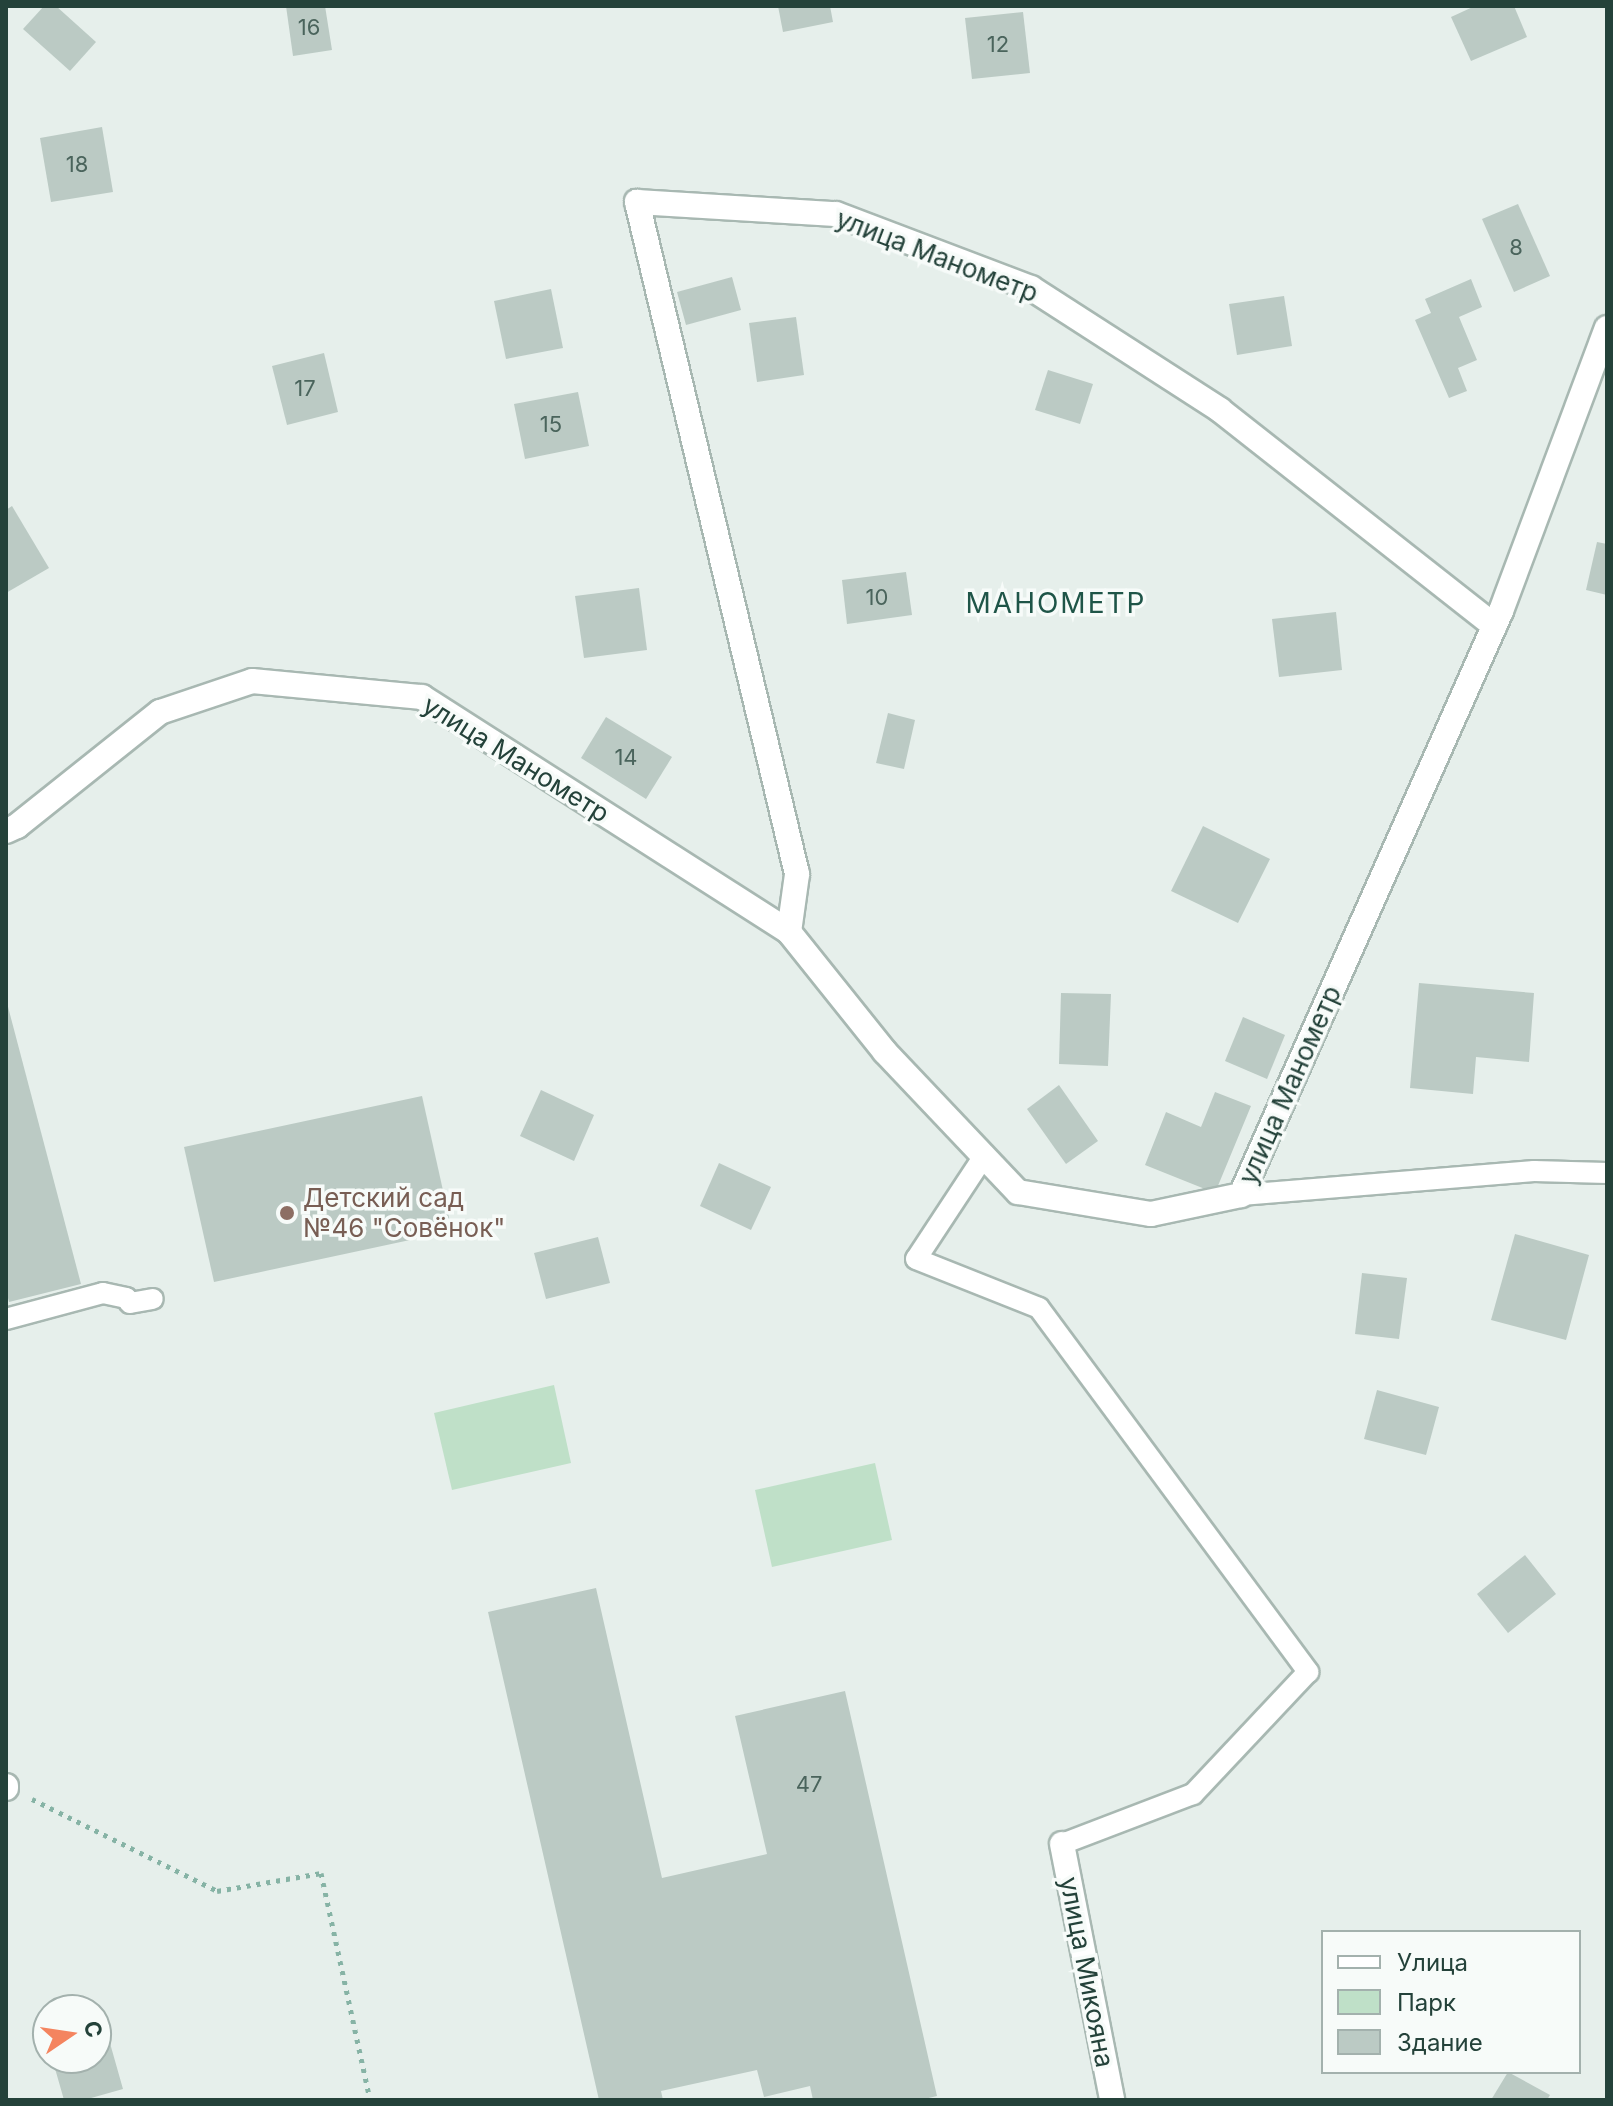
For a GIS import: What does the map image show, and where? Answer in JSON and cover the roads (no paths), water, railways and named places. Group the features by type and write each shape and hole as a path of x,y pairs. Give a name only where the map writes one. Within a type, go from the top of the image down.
{"street":[{"name":"улица Манометр","path":"789,932 797,874 637,202 836,214 1031,288 1220,410 1494,626"},
{"name":"улица Манометр","path":"10,826 160,712 252,681 422,697 789,932 885,1052 1018,1192 1151,1214 1241,1195 1494,626 1607,328"},
{"name":"улица Микояна","path":"1062,1844 1112,2100"}],"lane":[{"path":"984,1156 916,1259 1039,1308 1308,1672 1193,1794 1062,1844"},
{"path":"1241,1195 1534,1171 1607,1173"},
{"path":"6,1319 103,1293 126,1298 130,1303 153,1299"}],"place":[{"name":"Детский сад №46 \"Совёнок\"","path":"287,1213"}],"district":[{"name":"МАНОМЕТР","path":"1056,603"}]}
